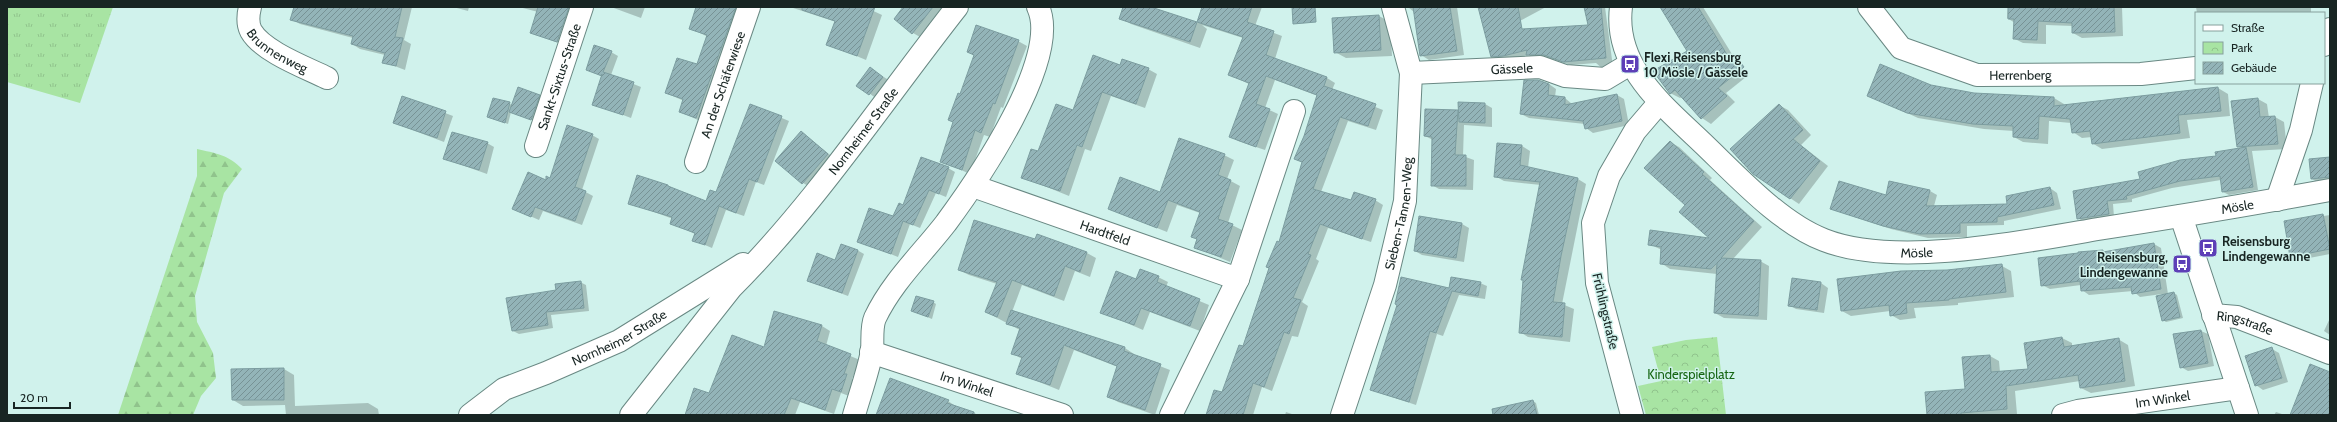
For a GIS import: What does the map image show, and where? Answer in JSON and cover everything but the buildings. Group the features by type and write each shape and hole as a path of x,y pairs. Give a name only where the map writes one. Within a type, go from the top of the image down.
{"street":[{"name":"Brunnenweg","path":"250,7 248,19 251,31 258,40 277,53 327,78"},
{"name":"Sankt-Sixtus-Straße","path":"536,146 582,7"},
{"name":"An der Schäferwiese","path":"696,162 749,7"},
{"name":"Nornheimer Straße","path":"631,415 731,288 765,251 823,182 957,7"},
{"path":"854,415 872,352 874,319 904,273 973,186 1024,96 1038,60 1043,37 1043,17 1038,7"},
{"name":"Sieben-Tannen-Weg","path":"1342,415 1385,285 1405,200 1412,73 1393,7"},
{"name":"Mösle","path":"1621,7 1618,25 1630,64 1659,103 1786,220 1824,240 1860,249 1906,252 1972,248 2181,216 2330,190"},
{"name":"Herrenberg","path":"1869,7 1901,48 1978,75 2141,74 2195,68"},
{"path":"2325,42 2330,29"},
{"name":"Gässele","path":"1412,73 1540,67 1565,76 1605,79 1630,64"},
{"path":"2277,200 2301,130 2312,84"},
{"name":"Frühlingstraße","path":"1632,415 1597,284 1593,222 1609,176 1635,132 1659,103"},
{"path":"1171,415 1238,279 1294,111"},
{"name":"Hardtfeld","path":"973,186 1238,279"},
{"path":"2181,216 2213,315"},
{"name":"Nornheimer Straße","path":"470,415 504,389 546,373 619,341 765,251"},
{"name":"Ringstraße","path":"2247,415 2213,315 2237,317 2330,353"},
{"name":"Im Winkel","path":"872,352 1062,415"},
{"name":"Im Winkel","path":"2063,415 2086,410 2238,388"}],"green space":[{"path":"7,7 113,7 80,103 7,82"},
{"path":"197,149 216,153 237,164 242,169 224,193 195,296 197,322 213,353 216,378 201,396 193,415 118,415 197,176"},
{"name":"Kinderspielplatz","path":"1717,337 1726,415 1646,415 1638,386 1661,381 1652,347 1686,340"}],"place":[{"name":"Flexi Reisensburg 10 Mösle / Gässele","path":"1630,64"},
{"name":"Reisensburg Lindengewanne","path":"2208,248"},
{"name":"Reisensburg, Lindengewanne","path":"2182,264"}]}
